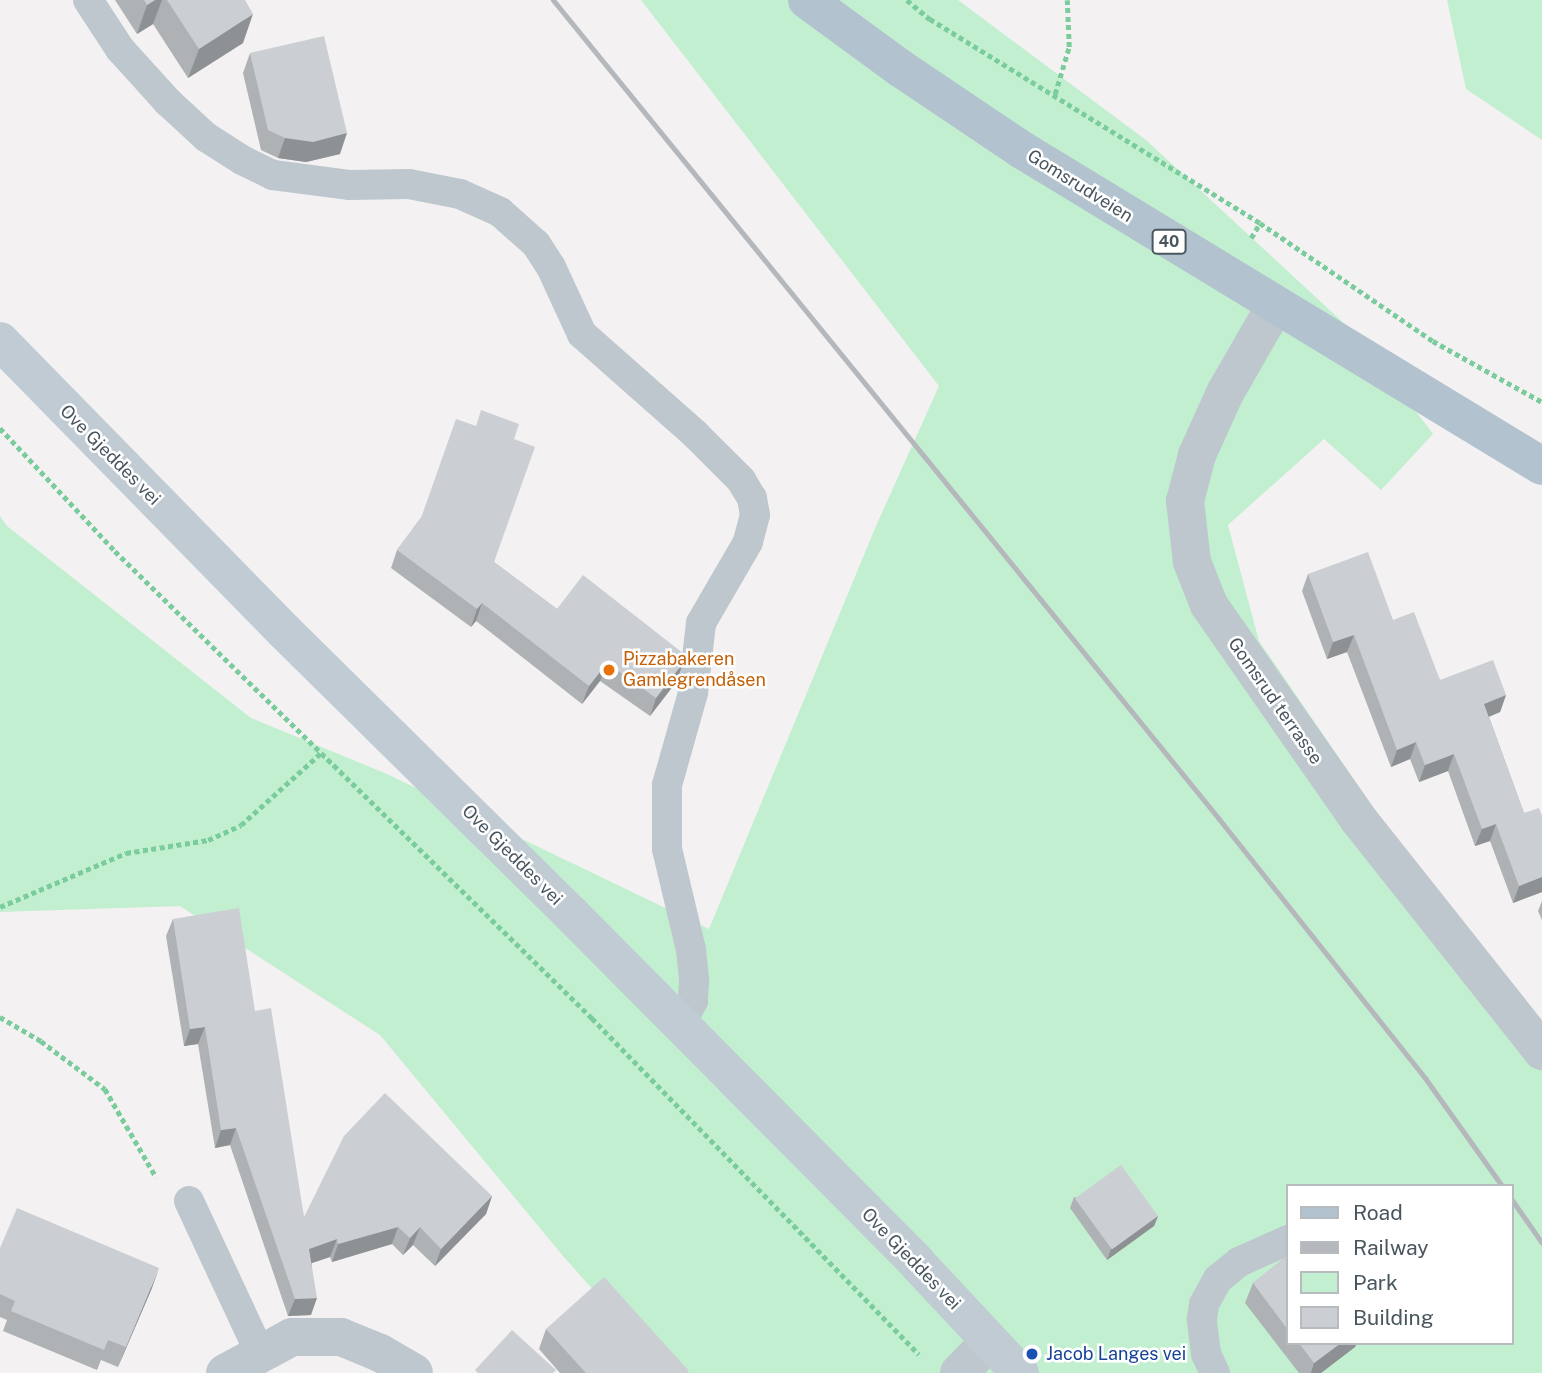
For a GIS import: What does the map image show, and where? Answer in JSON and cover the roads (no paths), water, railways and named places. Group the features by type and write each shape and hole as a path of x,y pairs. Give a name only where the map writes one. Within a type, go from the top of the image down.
{"main road":[{"name":"Gomsrudveien","path":"807,0 900,68 1022,150 1542,466"}],"street":[{"name":"Gomsrud terrasse","path":"1275,306 1226,393 1197,455 1185,501 1192,562 1209,605 1359,820 1542,1051"},
{"name":"Ove Gjeddes vei","path":"0,341 264,611 916,1262 1020,1373"},
{"path":"225,1373 292,1338 341,1337 380,1353 414,1373"},
{"path":"959,1373 989,1342"}],"lane":[{"path":"88,0 120,49 167,102 206,137 242,160 273,175 350,185 409,184 460,194 500,212 536,244 551,267 582,334 695,434 741,480 752,498 755,515 748,542 701,623 695,684 667,785 667,849 691,950 694,981 693,1001 680,1024"},
{"path":"189,1201 260,1353"},
{"path":"1215,1373 1206,1354 1202,1319 1204,1304 1217,1279 1239,1262 1286,1241"}],"railway":[{"path":"553,0 1219,819 1425,1078 1501,1184"},
{"path":"1514,1203 1542,1243"}],"place":[{"name":"Pizzabakeren Gamlegrendåsen","path":"609,670"},
{"name":"Jacob Langes vei","path":"1032,1354"}]}
